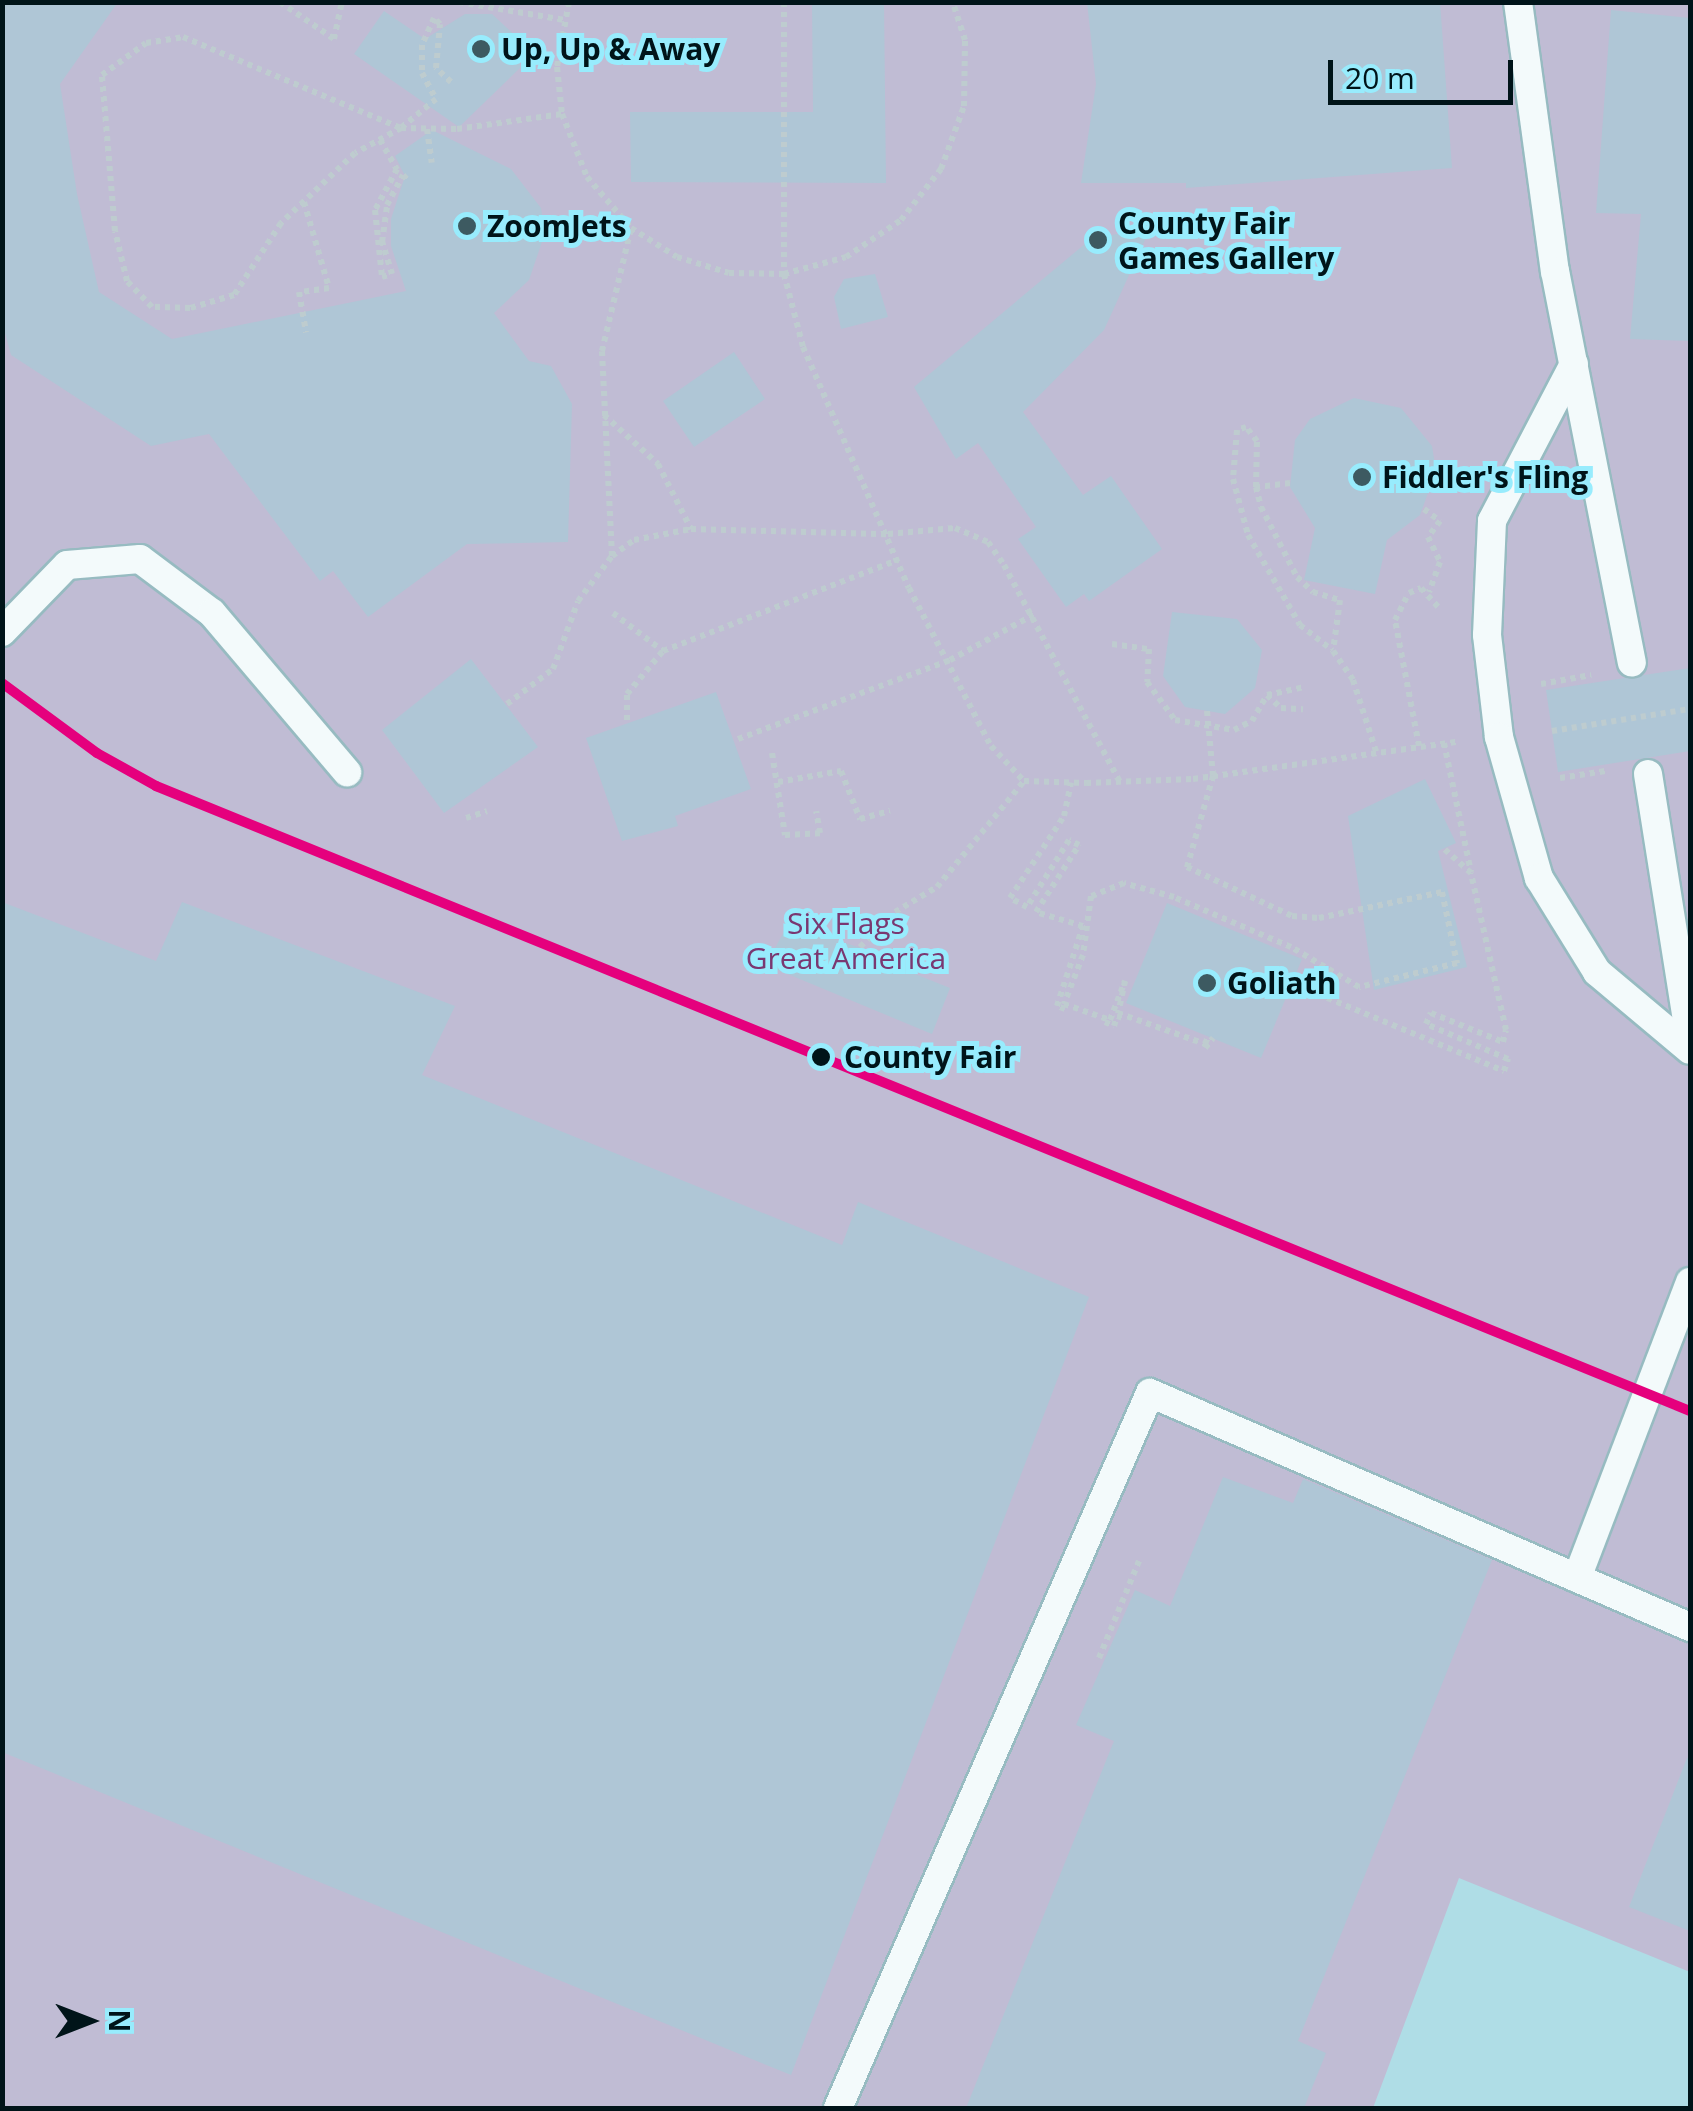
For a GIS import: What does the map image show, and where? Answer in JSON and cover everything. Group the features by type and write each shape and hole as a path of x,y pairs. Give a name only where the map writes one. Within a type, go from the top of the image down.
{"lane":[{"path":"1518,2 1574,364 1632,662"},
{"path":"1574,364 1492,521 1487,635 1499,737 1539,878 1597,972 1690,1050"},
{"path":"2,632 67,565 140,560 212,612 346,772"},
{"path":"1648,774 1690,1040"},
{"path":"1577,1578 1690,1282"},
{"path":"838,2108 1150,1393 1690,1627"}],"path":[{"path":"280,2 334,39 342,2"},
{"path":"459,2 564,20"},
{"path":"569,2 557,67 562,114 587,177 631,228 694,262 729,272 784,274 846,256 901,220 941,168 964,106 965,40 953,2"},
{"path":"784,2 784,274 803,347 898,560 991,746 1024,781 1120,782 1214,776 1463,741 1462,722"},
{"path":"451,82 436,68 440,24 434,18 422,45 422,73 436,99 401,128 355,153 281,223 234,294 190,308 152,307 128,281 115,231 102,75 146,42 183,37 401,128 427,129 562,114"},
{"path":"427,129 432,163"},
{"path":"380,140 397,168 375,210 382,277 392,274 382,242 388,205 403,174 409,182"},
{"path":"304,202 329,288 300,292 306,332"},
{"path":"612,556 602,351 631,228"},
{"path":"604,414 658,464 692,529"},
{"path":"1333,650 1340,600 1313,592 1298,577 1256,486 1258,441 1246,428 1237,430 1233,479 1248,535 1300,625 1333,650 1353,680 1376,752"},
{"path":"1256,486 1290,483"},
{"path":"1424,509 1440,521 1428,538 1440,562 1430,592 1448,622"},
{"path":"507,704 553,669 578,601 612,556 634,540 692,529 888,534 954,528 988,542 1035,614 1120,782"},
{"path":"627,720 627,694 663,651 898,560"},
{"path":"1419,746 1394,635 1409,593 1430,592"},
{"path":"613,612 663,651"},
{"path":"738,739 950,660 1035,614"},
{"path":"1112,644 1149,649 1147,682 1162,710 1206,726 1234,730 1252,721 1267,694"},
{"path":"1267,694 1304,687"},
{"path":"1267,694 1281,708 1302,709"},
{"path":"1499,737 1690,709"},
{"path":"1071,784 1064,816 1010,898 1027,907 1069,840 1080,845 1036,912 1084,926 1057,1006 1114,1026 1117,1016 1207,1049 1211,1038 1205,1044 1118,1012 1130,983 1120,995 1110,1020 1064,1004 1084,955 1091,896 1124,883 1291,946 1359,987 1457,962 1442,892 1319,918 1292,916 1187,867 1199,839 1214,776 1207,710"},
{"path":"1272,975 1504,1071 1508,1059 1426,1024 1432,1012 1503,1042 1506,1030 1444,743"},
{"path":"772,753 784,835 820,833 816,812"},
{"path":"778,782 841,771 860,819 890,812"},
{"path":"860,947 895,912 937,887 1024,781"},
{"path":"466,818 487,812"},
{"path":"1444,849 1472,873"},
{"path":"1099,1658 1139,1561"}],"green space":[{"name":"Six Flags Great America","path":"3,3 1690,3 1690,1972 1459,1878 1373,2108 3,2108"}],"building":[{"path":"2,2 118,2 60,84 77,194 99,292 172,339 406,291 391,246 391,219 405,176 395,156 432,130 511,169 541,208 545,233 529,280 494,313 529,361 551,366 572,404 568,542 467,544 368,617 333,571 320,581 209,434 151,446 11,355 2,322"},
{"path":"812,2 884,2 886,183 631,182 630,112 813,112"},
{"path":"1087,2 1440,2 1452,168 1186,188 1186,183 1081,183 1096,84"},
{"path":"1611,10 1690,18 1690,341 1630,339 1641,214 1596,213"},
{"path":"384,11 425,39 465,14 492,14 520,40 520,68 459,127 354,54"},
{"path":"1150,229 1104,330 1023,412 1083,495 1111,476 1162,549 1089,601 1084,594 1066,607 1018,539 1036,527 978,443 956,459 914,387 1092,238"},
{"path":"875,274 888,317 841,329 834,297 844,279"},
{"path":"734,352 765,399 694,447 663,401"},
{"name":"Fiddler's Fling","path":"1354,398 1401,408 1432,446 1436,471 1420,515 1387,540 1375,594 1304,580 1315,528 1290,487 1295,440 1310,419"},
{"path":"1172,612 1237,619 1262,650 1255,688 1225,714 1185,707 1163,676"},
{"path":"471,659 538,747 444,813 382,730"},
{"path":"1690,668 1690,751 1558,772 1546,690"},
{"path":"716,692 751,789 675,816 678,826 622,841 586,738"},
{"path":"1425,779 1456,843 1438,851 1467,967 1374,990 1348,816"},
{"path":"2,902 156,961 182,902 455,1006 422,1075 842,1245 858,1202 1089,1297 791,2075 2,1752"},
{"name":"Goliath","path":"1167,903 1302,959 1261,1058 1126,1003"},
{"path":"788,924 897,960 895,966 950,988 932,1034 766,965"},
{"path":"1223,1477 1293,1503 1303,1479 1492,1560 1298,2041 1326,2053 1304,2108 966,2108 1114,1741 1076,1725 1135,1590 1170,1606"},
{"path":"1687,1758 1690,1759 1690,1931 1629,1907"}],"transit line":[{"path":"2,683 97,753 156,786 1690,1411"}],"place":[{"name":"Up, Up & Away","path":"481,49"},
{"name":"ZoomJets","path":"467,226"},
{"name":"County Fair Games Gallery","path":"1098,240"},
{"name":"Fiddler's Fling","path":"1362,477"},
{"name":"Goliath","path":"1207,983"},
{"name":"County Fair","path":"821,1057"}]}
